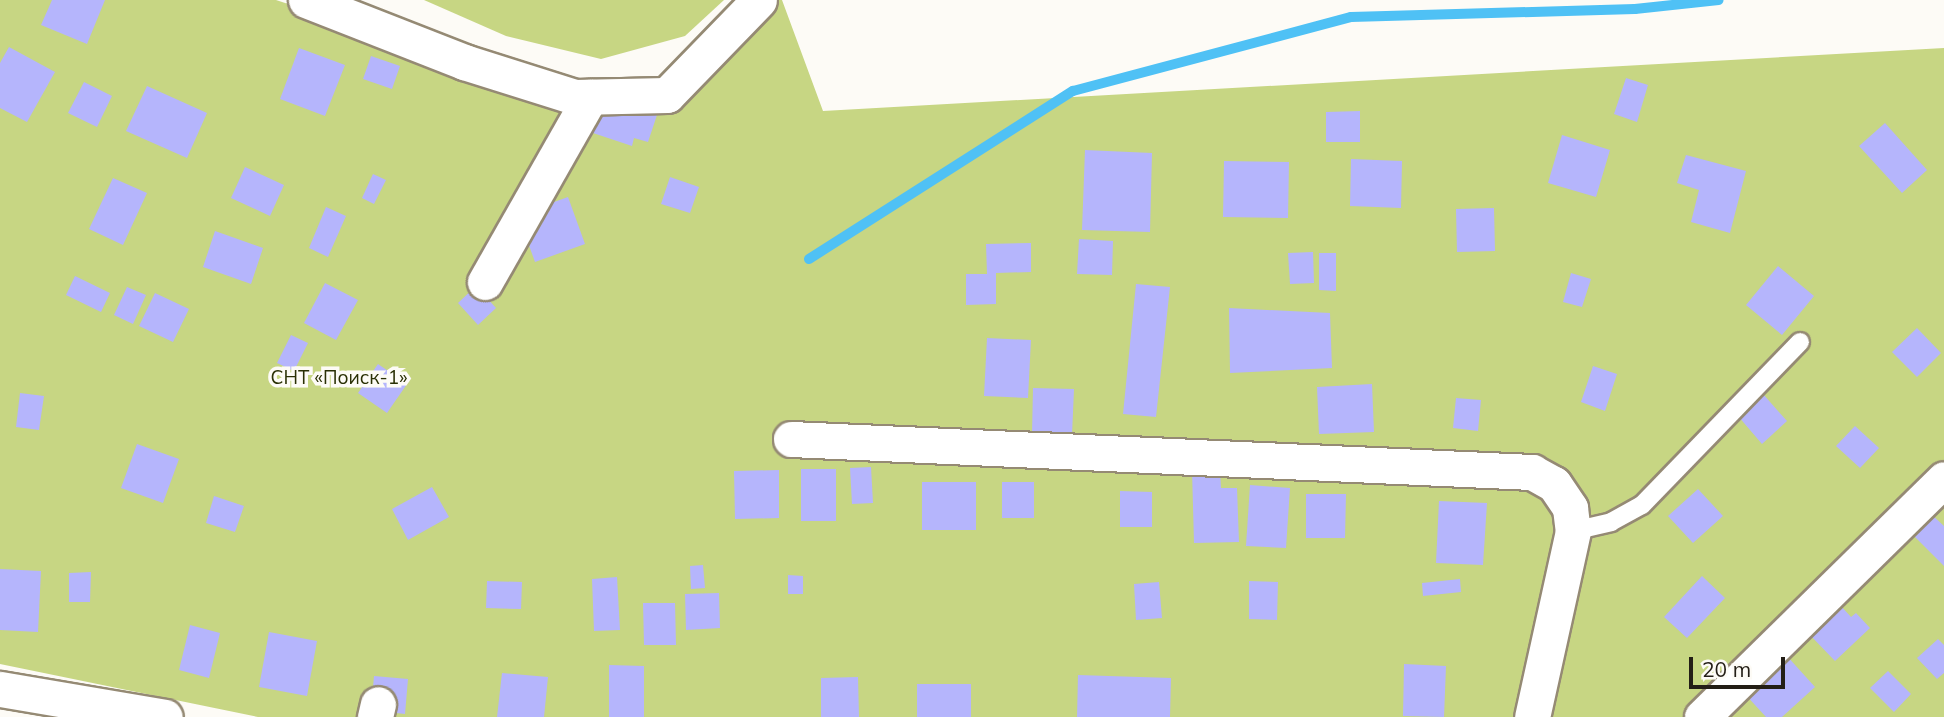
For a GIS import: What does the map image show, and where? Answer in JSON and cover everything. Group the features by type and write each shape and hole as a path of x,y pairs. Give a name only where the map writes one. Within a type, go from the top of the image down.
{"street":[{"path":"306,0 464,62 575,97 667,95 759,0"},
{"path":"485,282 590,97"},
{"path":"791,439 1532,472 1554,484 1570,508 1573,531 1532,717"},
{"path":"1702,717 1944,479"},
{"path":"0,689 165,717"}],"lane":[{"path":"1573,531 1611,522 1642,505 1800,342"}],"green space":[{"name":"СНТ «Поиск-1»","path":"0,0 276,0 464,62 570,89 657,84 758,0 782,0 823,111 1944,48 1944,717 258,717 0,664"},
{"path":"424,0 724,0 685,36 601,59 506,36"}],"building":[{"path":"52,0 105,0 87,44 41,25"},
{"path":"9,47 55,72 27,122 0,108 0,63"},
{"path":"299,48 345,65 325,116 280,99"},
{"path":"371,56 400,66 392,89 363,79"},
{"path":"1626,78 1648,85 1637,122 1614,114"},
{"path":"84,82 112,96 97,127 68,113"},
{"path":"147,86 207,113 187,158 126,131"},
{"path":"601,87 660,106 648,142 634,138 632,146 587,131"},
{"path":"1360,111 1360,142 1326,142 1326,112"},
{"path":"1885,123 1927,170 1902,193 1859,146"},
{"path":"1562,135 1610,150 1596,197 1548,183"},
{"path":"1085,150 1152,153 1150,232 1082,230"},
{"path":"1686,155 1746,171 1730,233 1691,222 1699,190 1677,183"},
{"path":"1351,159 1402,161 1401,208 1350,206"},
{"path":"1224,161 1289,162 1288,218 1223,217"},
{"path":"245,167 284,185 270,216 231,198"},
{"path":"373,174 386,180 374,204 362,198"},
{"path":"670,177 699,187 690,213 661,204"},
{"path":"113,178 147,193 123,245 89,229"},
{"path":"568,197 585,244 535,262 518,215"},
{"path":"326,207 346,216 328,257 309,248"},
{"path":"1494,208 1495,251 1457,252 1456,209"},
{"path":"215,231 263,248 251,284 203,267"},
{"path":"1079,239 1113,241 1112,275 1077,274"},
{"path":"1031,243 1031,272 996,273 996,304 966,305 966,274 987,274 986,244"},
{"path":"1313,252 1314,283 1290,284 1288,253"},
{"path":"1319,253 1336,253 1336,291 1319,290"},
{"path":"1778,266 1814,296 1782,335 1746,305"},
{"path":"1571,273 1591,279 1582,307 1563,302"},
{"path":"75,276 110,293 101,312 66,295"},
{"path":"325,283 358,300 336,340 304,323"},
{"path":"1136,284 1170,287 1156,417 1123,414"},
{"path":"476,286 496,308 478,325 458,303"},
{"path":"127,287 146,295 133,324 114,315"},
{"path":"155,293 189,309 173,342 139,326"},
{"path":"1229,308 1330,313 1332,368 1230,373"},
{"path":"1917,328 1941,353 1917,377 1892,352"},
{"path":"291,335 308,343 294,371 277,363"},
{"path":"987,338 1031,340 1028,398 984,396"},
{"path":"378,364 407,384 387,413 358,393"},
{"path":"1593,366 1617,374 1605,411 1581,402"},
{"path":"1372,384 1374,432 1319,434 1317,387"},
{"path":"1033,388 1074,389 1072,435 1032,434"},
{"path":"20,393 44,396 39,430 16,427"},
{"path":"1763,394 1787,421 1762,444 1738,416"},
{"path":"1456,398 1481,400 1478,431 1453,428"},
{"path":"1855,426 1879,448 1860,468 1836,446"},
{"path":"137,444 179,459 163,503 121,488"},
{"path":"871,467 873,503 852,504 850,468"},
{"path":"801,469 836,469 836,521 801,521"},
{"path":"1220,469 1221,488 1237,488 1239,542 1194,543 1192,470"},
{"path":"779,470 779,518 735,519 734,471"},
{"path":"922,482 976,482 976,530 922,530"},
{"path":"1002,482 1034,482 1034,518 1002,518"},
{"path":"1250,485 1290,488 1286,548 1246,546"},
{"path":"432,487 449,517 408,540 392,509"},
{"path":"1698,489 1723,516 1693,543 1668,516"},
{"path":"1120,491 1152,492 1152,527 1120,527"},
{"path":"1306,494 1346,494 1345,538 1306,538"},
{"path":"214,496 244,506 235,532 206,523"},
{"path":"1439,501 1487,503 1483,565 1436,563"},
{"path":"1930,513 1944,526 1944,566 1911,533"},
{"path":"703,565 705,588 691,589 690,566"},
{"path":"0,569 41,571 38,632 0,630"},
{"path":"91,572 90,602 69,602 69,573"},
{"path":"788,575 803,576 803,594 788,594"},
{"path":"1702,576 1725,598 1687,638 1664,617"},
{"path":"617,577 620,630 594,631 592,579"},
{"path":"1460,579 1461,592 1423,596 1422,583"},
{"path":"487,581 522,582 521,609 486,608"},
{"path":"1249,581 1278,582 1277,620 1249,619"},
{"path":"1159,582 1162,618 1136,620 1134,584"},
{"path":"719,593 720,628 686,630 685,594"},
{"path":"643,603 675,603 676,645 644,645"},
{"path":"1840,605 1851,617 1856,613 1870,628 1835,661 1809,634"},
{"path":"190,625 220,633 209,678 179,670"},
{"path":"269,632 317,641 307,696 259,687"},
{"path":"1938,639 1944,645 1944,673 1937,679 1917,658"},
{"path":"1786,655 1815,687 1782,717 1766,717 1744,693"},
{"path":"1404,664 1446,666 1444,717 1403,716"},
{"path":"609,665 644,666 644,717 609,717"},
{"path":"1888,671 1911,694 1894,712 1870,688"},
{"path":"502,673 548,677 544,717 497,717"},
{"path":"1078,675 1171,678 1170,717 1077,717"},
{"path":"374,676 408,679 405,714 371,710"},
{"path":"858,677 859,717 821,717 821,678"},
{"path":"917,684 971,684 971,717 917,717"}],"waterway":[{"path":"809,259 1073,91 1351,17 1635,9 1719,0"}]}
